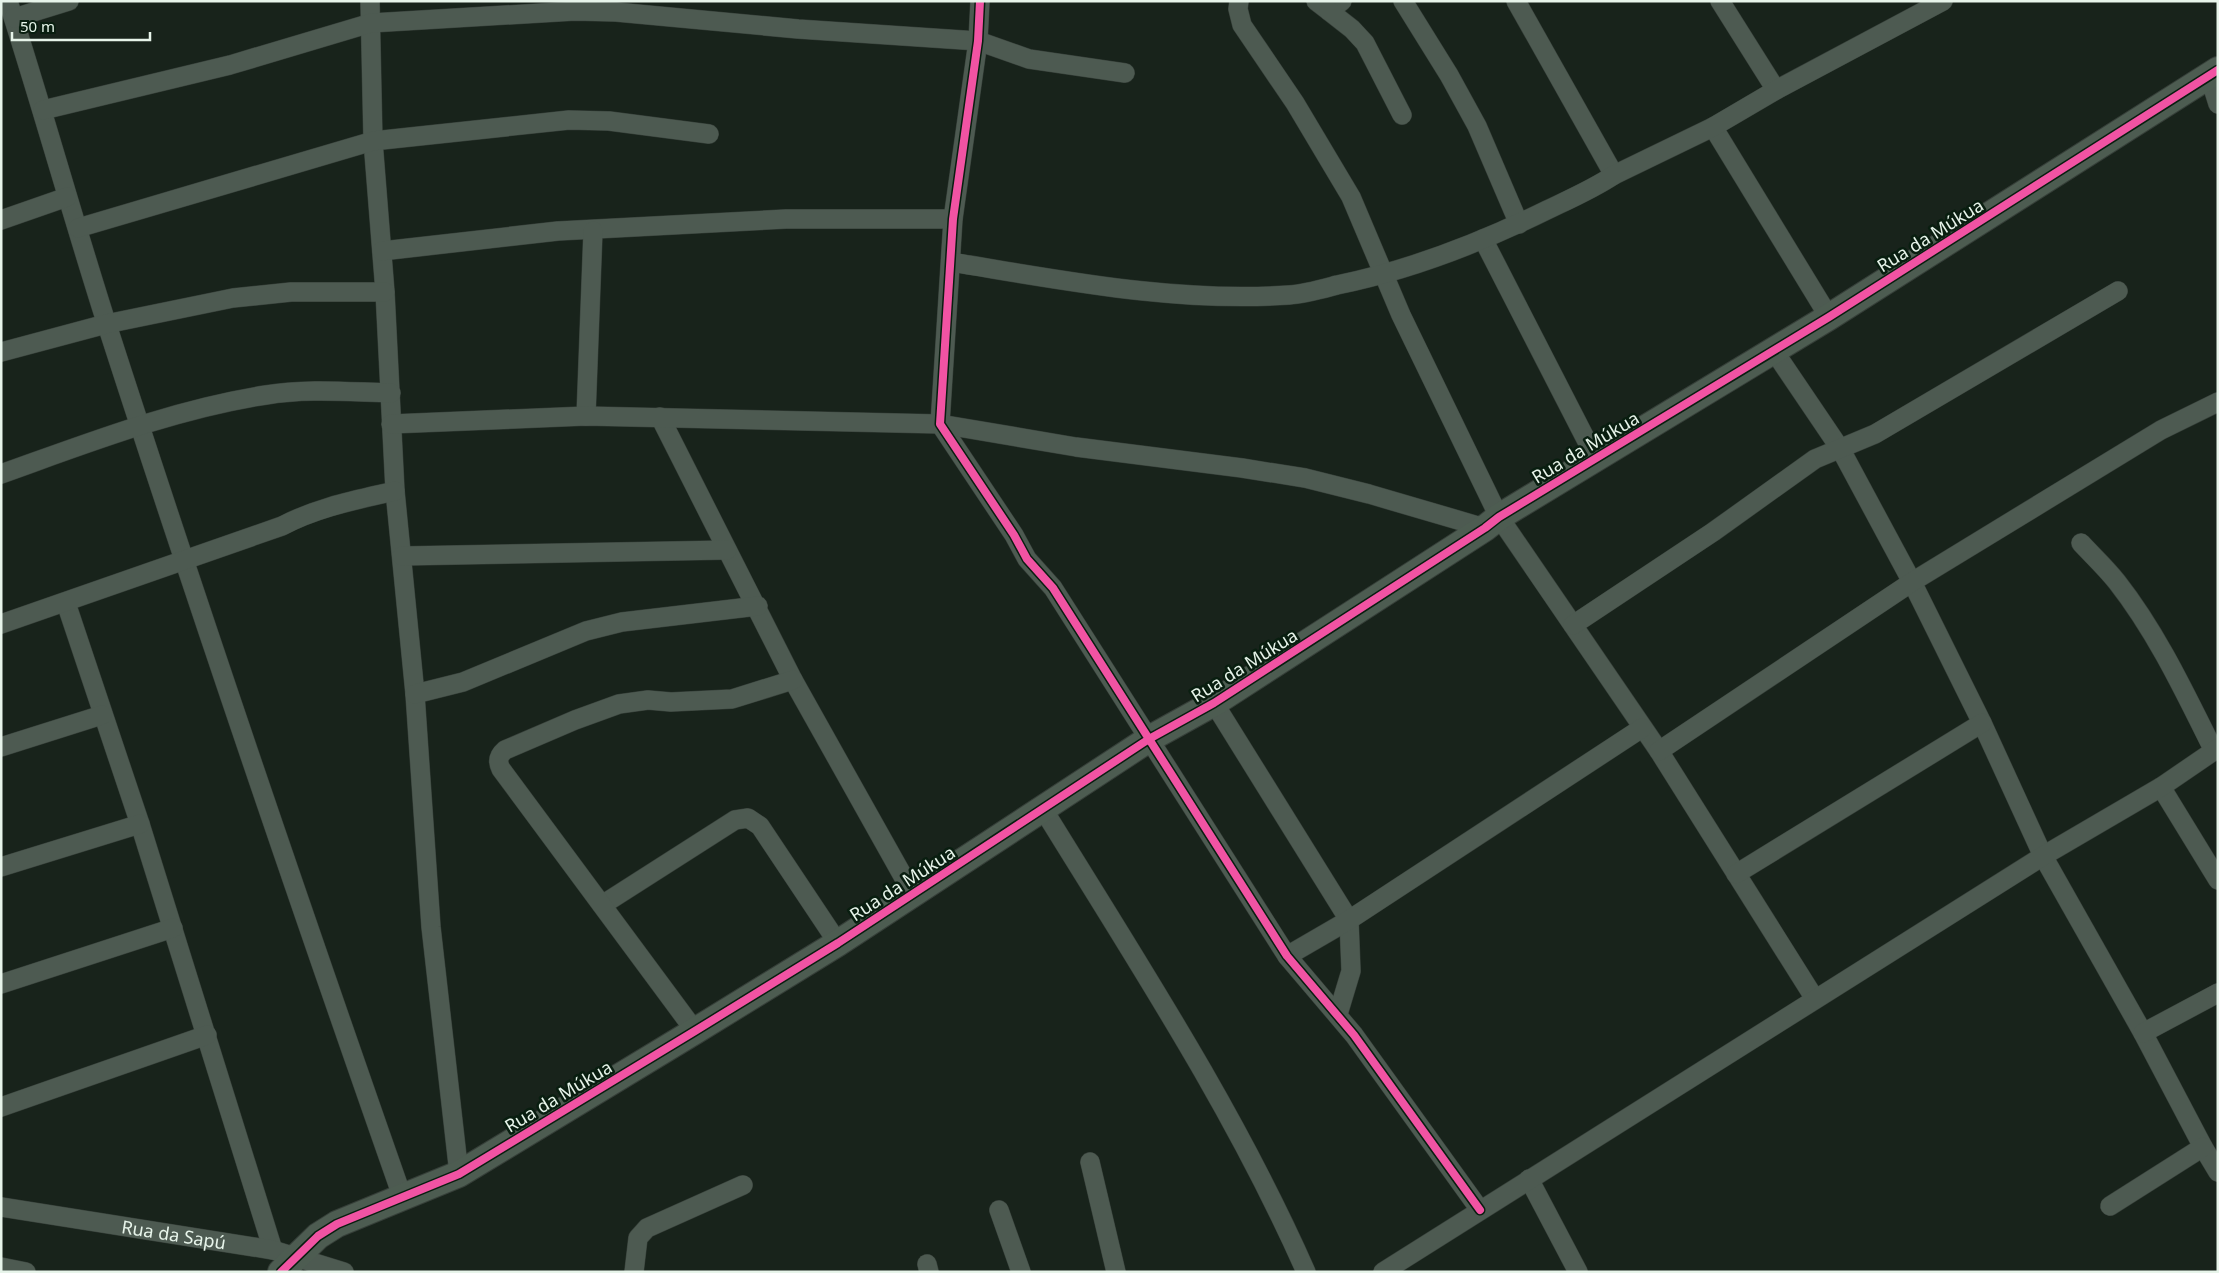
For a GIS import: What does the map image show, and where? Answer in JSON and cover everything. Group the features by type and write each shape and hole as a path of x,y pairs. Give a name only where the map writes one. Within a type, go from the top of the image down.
{"street":[{"path":"69,1 11,10 43,110 67,197 106,324 283,858 402,1196"},
{"path":"370,1 373,141 385,292 395,491 415,694 431,927 459,1174"},
{"path":"980,1 978,41 953,219 940,424 1027,559 1052,588 1288,956 1338,1014 1480,1210"},
{"path":"1239,1 1238,9 1242,26 1295,103 1351,197 1492,523 1573,625 1659,751 1815,999"},
{"path":"1403,1 1450,75 1477,126 1519,224"},
{"path":"1516,1 1614,176"},
{"path":"1720,1 1776,90"},
{"path":"951,262 1126,290 1250,296 1291,295 1385,275 1416,266 1519,224 1599,185 1713,127 1776,90 1943,1"},
{"path":"1329,4 1365,43 1402,115"},
{"path":"43,110 230,65 371,23 540,12 616,12 798,30 978,41 1029,59 1125,73"},
{"path":"2214,73 2218,104"},
{"name":"Rua da Múkua","path":"283,1260 337,1224 459,1174 695,1032 838,943 1149,740 1214,704 1492,523 1829,317 2214,73"},
{"path":"78,228 373,141 569,120 609,121 709,134"},
{"path":"1713,127 1829,317"},
{"path":"1,220 67,197"},
{"path":"382,251 558,232 786,219 953,219"},
{"path":"586,416 593,231"},
{"path":"1483,238 1596,459"},
{"path":"1573,625 1713,532 1815,459 1841,450 1875,434 2118,291"},
{"path":"1,352 106,324 233,298 291,292 385,292"},
{"path":"1774,351 1841,450 1912,582 1982,723 2043,856 2143,1033 2202,1147 2218,1172"},
{"path":"1,474 140,425 267,394 304,391 391,393"},
{"path":"1659,751 1912,582 2161,430 2218,402"},
{"path":"391,424 586,416 940,424 1076,447 1305,478 1492,523"},
{"path":"660,418 727,550 758,606 793,680 913,894"},
{"path":"1,624 66,603 282,526 302,515 331,505 395,491"},
{"path":"1383,1272 2043,856 2160,786 2216,749 2164,654 2140,616 2117,582 2081,543"},
{"path":"402,556 727,550"},
{"path":"66,603 140,824 207,1035 283,1260"},
{"path":"415,694 463,682 586,631 622,622 758,606"},
{"path":"695,1032 501,770 498,762 499,755 505,750 566,724 619,704 648,700 671,702 732,699 793,680"},
{"path":"1214,704 1348,920 1351,971 1338,1014"},
{"path":"1,747 102,715"},
{"path":"1736,874 1982,723"},
{"path":"1288,956 1348,920 1642,728"},
{"path":"2160,786 2218,880"},
{"path":"1044,809 1197,1060 1285,1226 1306,1272"},
{"path":"602,905 735,820 748,818 760,826 838,943"},
{"path":"1,867 140,824"},
{"path":"1,984 173,928"},
{"path":"2143,1033 2218,993"},
{"path":"1,1107 207,1035"},
{"path":"2110,1206 2202,1147"},
{"path":"1090,1162 1116,1272"},
{"path":"1529,1179 1578,1272"},
{"path":"634,1272 638,1238 646,1228 743,1185"},
{"name":"Rua da Sapú","path":"1,1207 344,1272"},
{"path":"999,1210 1021,1272"}],"cycle path":[{"path":"980,1 978,41 953,219 940,424 1014,535 1027,559 1053,588 1287,956 1354,1035 1480,1210"},
{"path":"281,1272 318,1236 337,1224 459,1174 838,943 1149,739 1214,703 1485,528 1499,517 1829,317 2218,70"}]}
